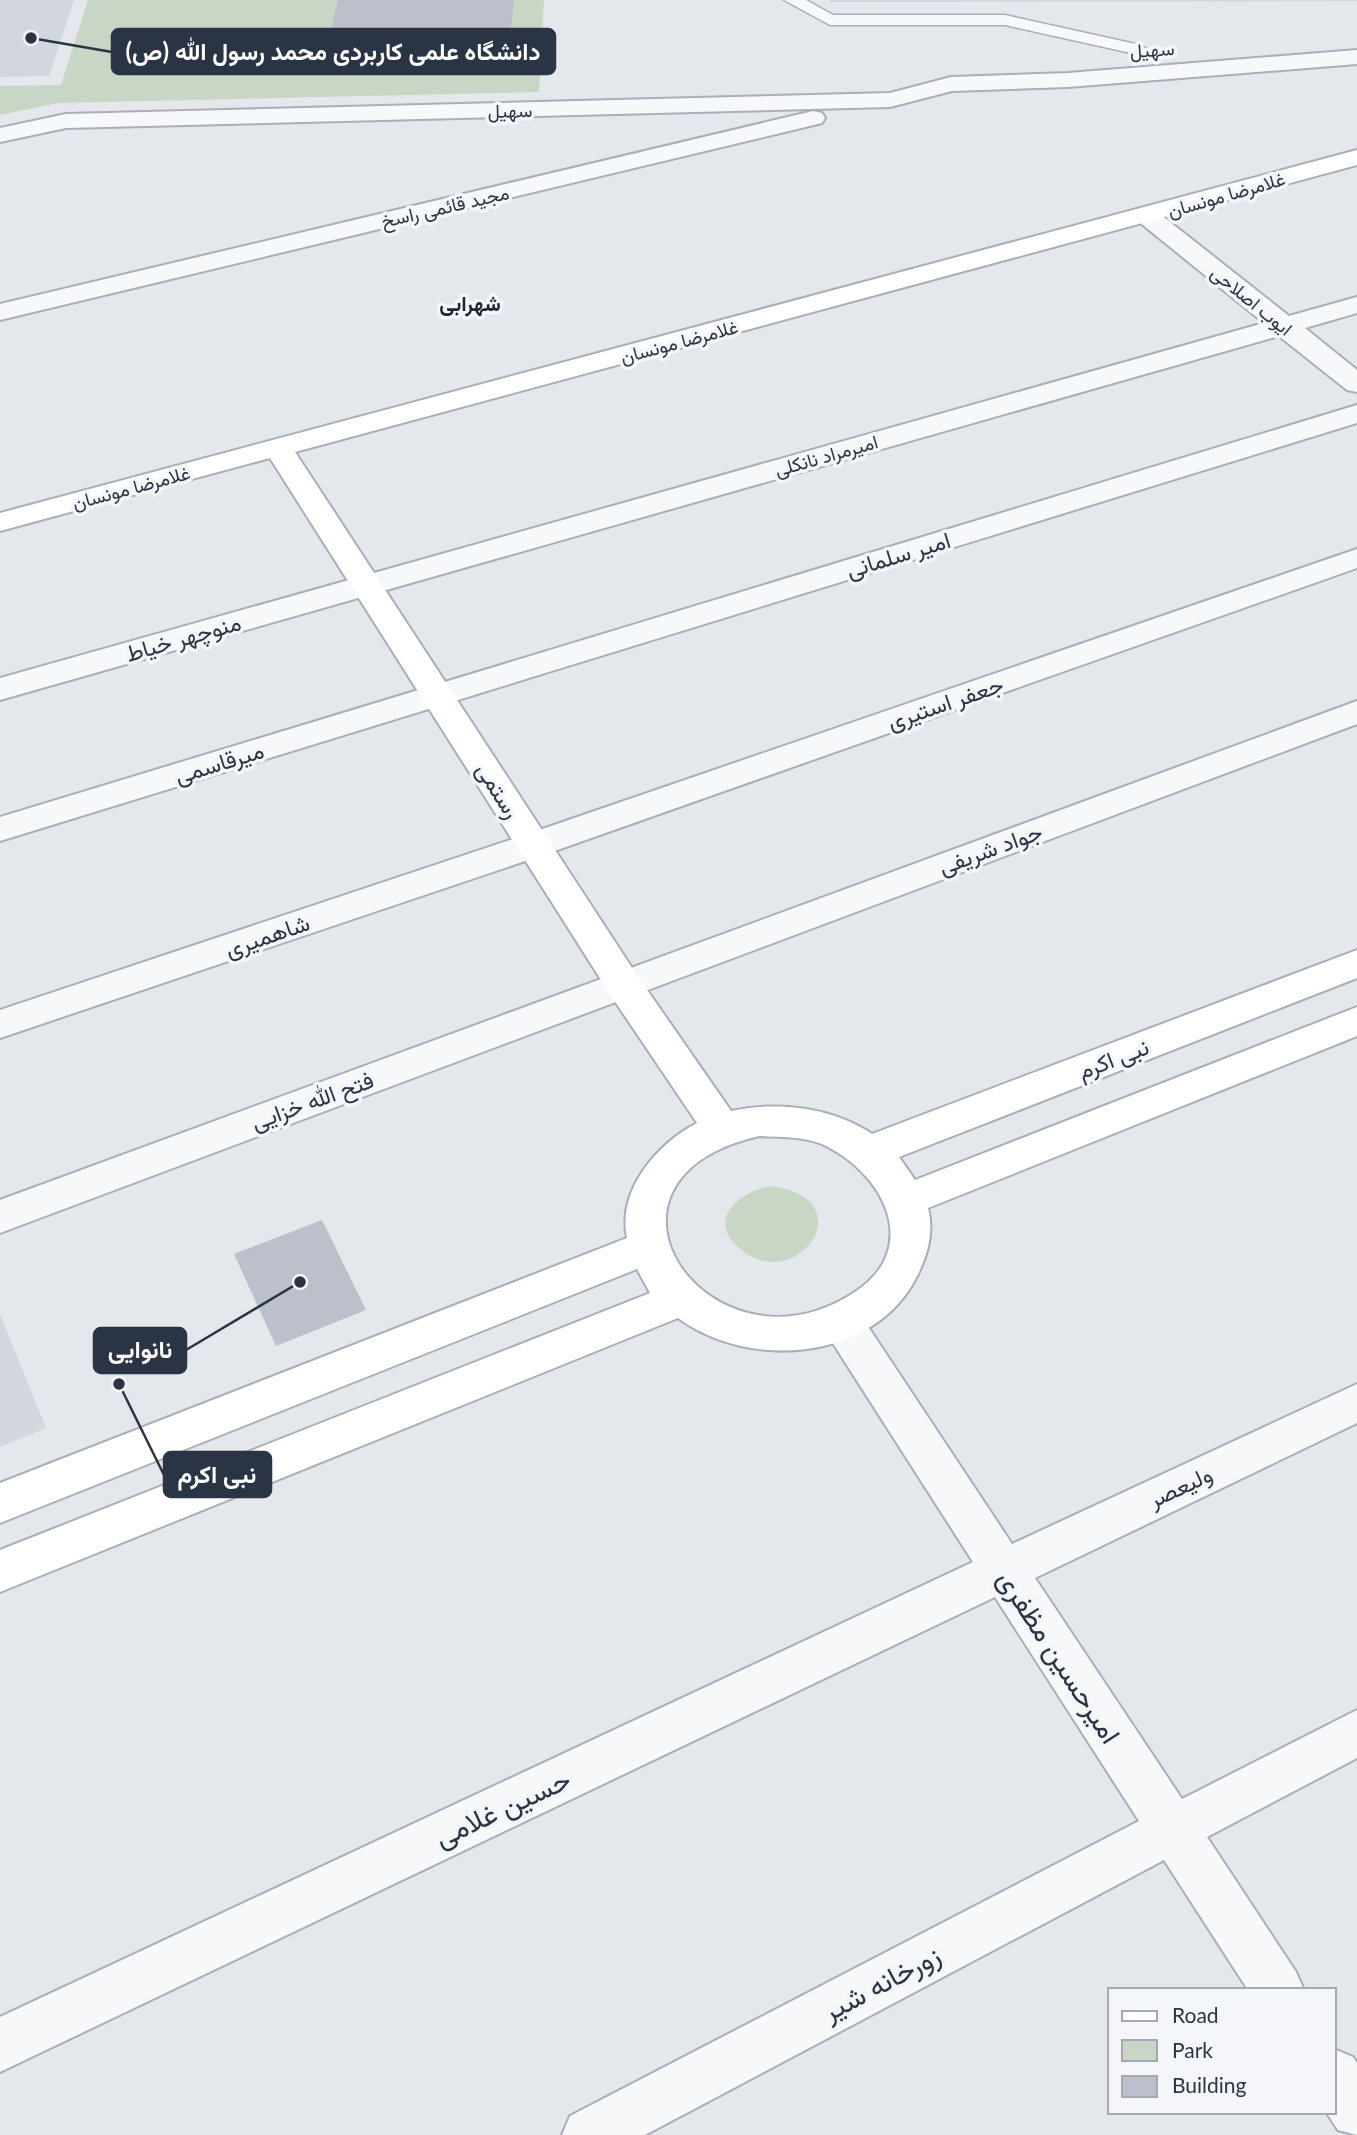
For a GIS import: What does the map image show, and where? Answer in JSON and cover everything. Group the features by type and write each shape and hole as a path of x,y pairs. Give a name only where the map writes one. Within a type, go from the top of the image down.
{"street":[{"name":"سهیل","path":"1062,55 1166,48"},
{"name":"سهیل","path":"0,135 66,121 890,100 951,85 1035,57"},
{"name":"سهیل","path":"951,85 1095,78 1357,57"},
{"name":"مجید قائمی راسخ","path":"0,312 890,100"},
{"name":"غلامرضا مونسان","path":"0,522 1147,216 1357,157"},
{"name":"ایوب اصلاحی","path":"1147,216 1357,383"},
{"name":"امیرمراد نانکلی","path":"366,584 1357,305"},
{"name":"امیر سلمانی","path":"438,695 1357,414"},
{"name":"رستمی","path":"278,448 623,984 722,1129"},
{"name":"جعفر استیری","path":"534,845 1357,558"},
{"name":"منوچهر خیاط","path":"0,690 366,584"},
{"name":"میرقاسمی","path":"0,829 438,695"},
{"name":"جواد شریفی","path":"623,984 1357,712"},
{"name":"شاهمیری","path":"0,1024 534,845"},
{"name":"نبی اکرم","path":"869,1152 1357,963"},
{"name":"فتح الله خزایی","path":"0,1217 623,984"},
{"path":"906,1200 1357,1021"},
{"path":"759,1121 800,1123 837,1134 869,1152 897,1182 906,1200 911,1236 901,1270 877,1300 842,1322 801,1333 757,1332 715,1320 681,1299 655,1267 647,1248 645,1212 658,1177 684,1149 722,1129 759,1121"},
{"path":"0,1503 647,1248"},
{"path":"0,1571 681,1299"},
{"name":"امیرحسین مظفری","path":"842,1322 1277,1988"},
{"name":"ولیعصر","path":"1004,1569 1357,1403"},
{"name":"حسین غلامی","path":"0,2045 1004,1569"},
{"name":"زورخانه شیر","path":"589,2135 1357,1733"},
{"path":"1336,2079 1357,2111"}],"lane":[{"path":"793,0 830,20 1004,20 1140,50"}],"shaded area":[{"path":"0,0 74,0 49,76 0,77"},
{"path":"1357,0 1357,1 830,2"},
{"path":"0,1314 46,1428 0,1447"}],"green space":[{"path":"88,0 544,0 539,92 58,103 0,115 0,86 61,85"},
{"path":"771,1186 800,1194 815,1208 818,1225 812,1241 799,1254 780,1261 759,1260 738,1247 725,1226 726,1216 739,1200"}],"building":[{"path":"338,0 514,0 511,28 331,28"},
{"path":"322,1220 366,1310 276,1346 234,1254"}],"place":[{"name":"دانشگاه علمی کاربردی محمد رسول الله (ص)","path":"31,38"},
{"name":"نانوایی","path":"300,1282"},
{"name":"نبی اکرم","path":"119,1384"}],"district":[{"name":"شهرابی","path":"470,302"}]}
